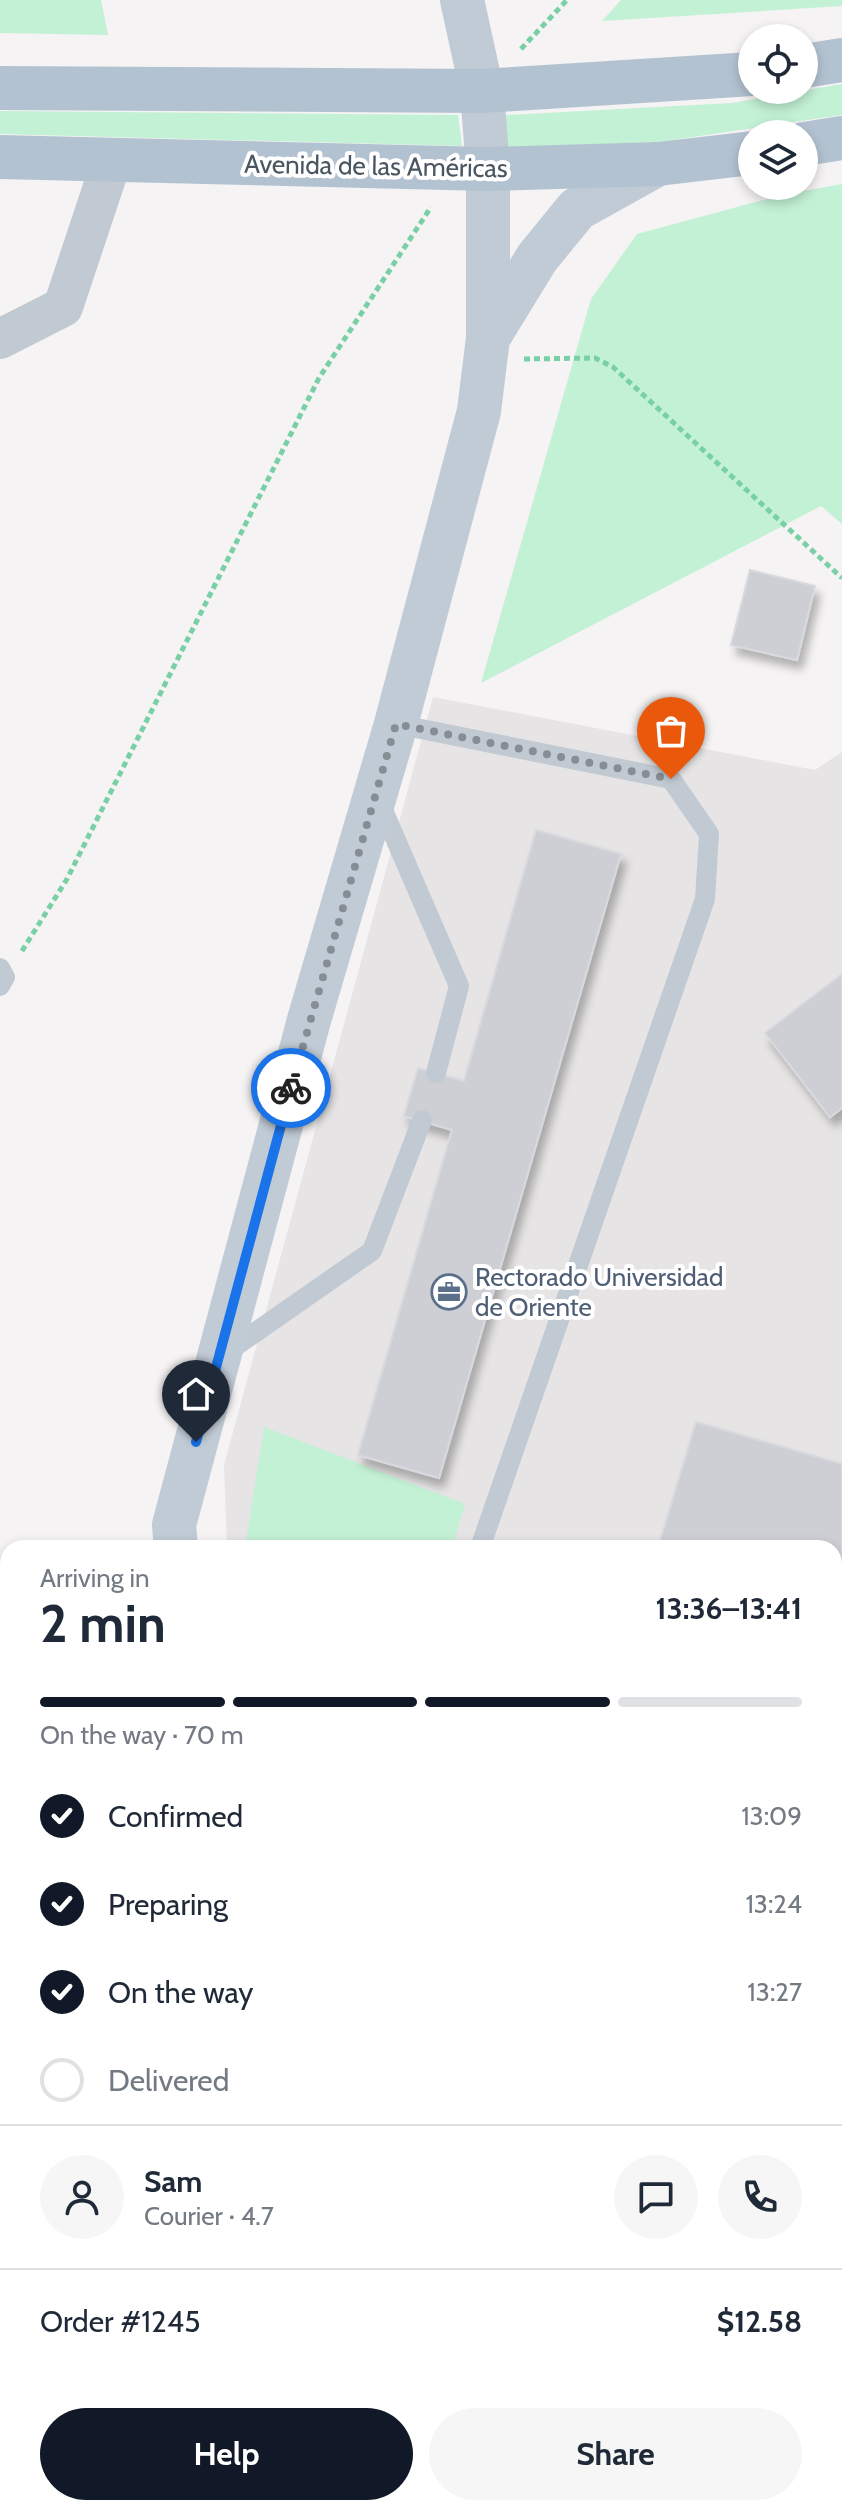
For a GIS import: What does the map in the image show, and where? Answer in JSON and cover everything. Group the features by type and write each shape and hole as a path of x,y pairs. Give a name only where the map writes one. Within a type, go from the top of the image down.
{"main road":[{"path":"175,1540 174,1525 217,1359 396,724 479,411 488,349 471,169 482,91 462,0"},
{"path":"818,64 842,60"},
{"path":"0,88 482,91 738,75"},
{"path":"818,142 842,138"},
{"name":"Avenida de las Américas","path":"0,157 471,169 658,164 738,155"},
{"path":"488,349 537,258 577,209 658,164"}],"street":[{"path":"0,339 63,307 112,160"}],"lane":[{"path":"396,724 671,779 709,834 705,899 483,1540"},
{"path":"375,792 459,986 436,1073"},
{"path":"217,1359 372,1251 422,1120"}],"path":[{"path":"2,977 67,879 319,378 471,169"},
{"path":"488,349 595,358 613,367 842,578"}],"shaded area":[{"path":"433,697 815,770 842,752 842,1540 227,1540 224,1465"}],"green space":[{"path":"0,0 101,0 108,35 0,33"},
{"path":"621,0 842,0 842,6 602,21"},
{"path":"842,84 842,115 808,120 738,120 738,130 659,142 507,148 506,115 738,102 818,104 818,88"},
{"path":"0,111 458,115 462,146 0,134"},
{"path":"842,184 842,524 821,506 481,683 591,299 637,234 763,200 818,200 818,188"},
{"path":"264,1427 465,1504 454,1540 246,1540"}],"building":[{"path":"750,570 815,586 797,660 731,645"},
{"name":"Rectorado Universidad de Oriente","path":"536,830 621,854 439,1478 358,1455 452,1130 404,1116 418,1068 464,1081"},
{"path":"842,974 842,1108 830,1117 765,1033"},
{"path":"696,1422 842,1464 842,1540 660,1540"}],"way so far":[{"path":"291,1088 396,724 671,779"}],"place":[{"name":"Rectorado Universidad de Oriente","path":"449,1292"}],"route":[{"path":"196,1442 291,1088"}]}
